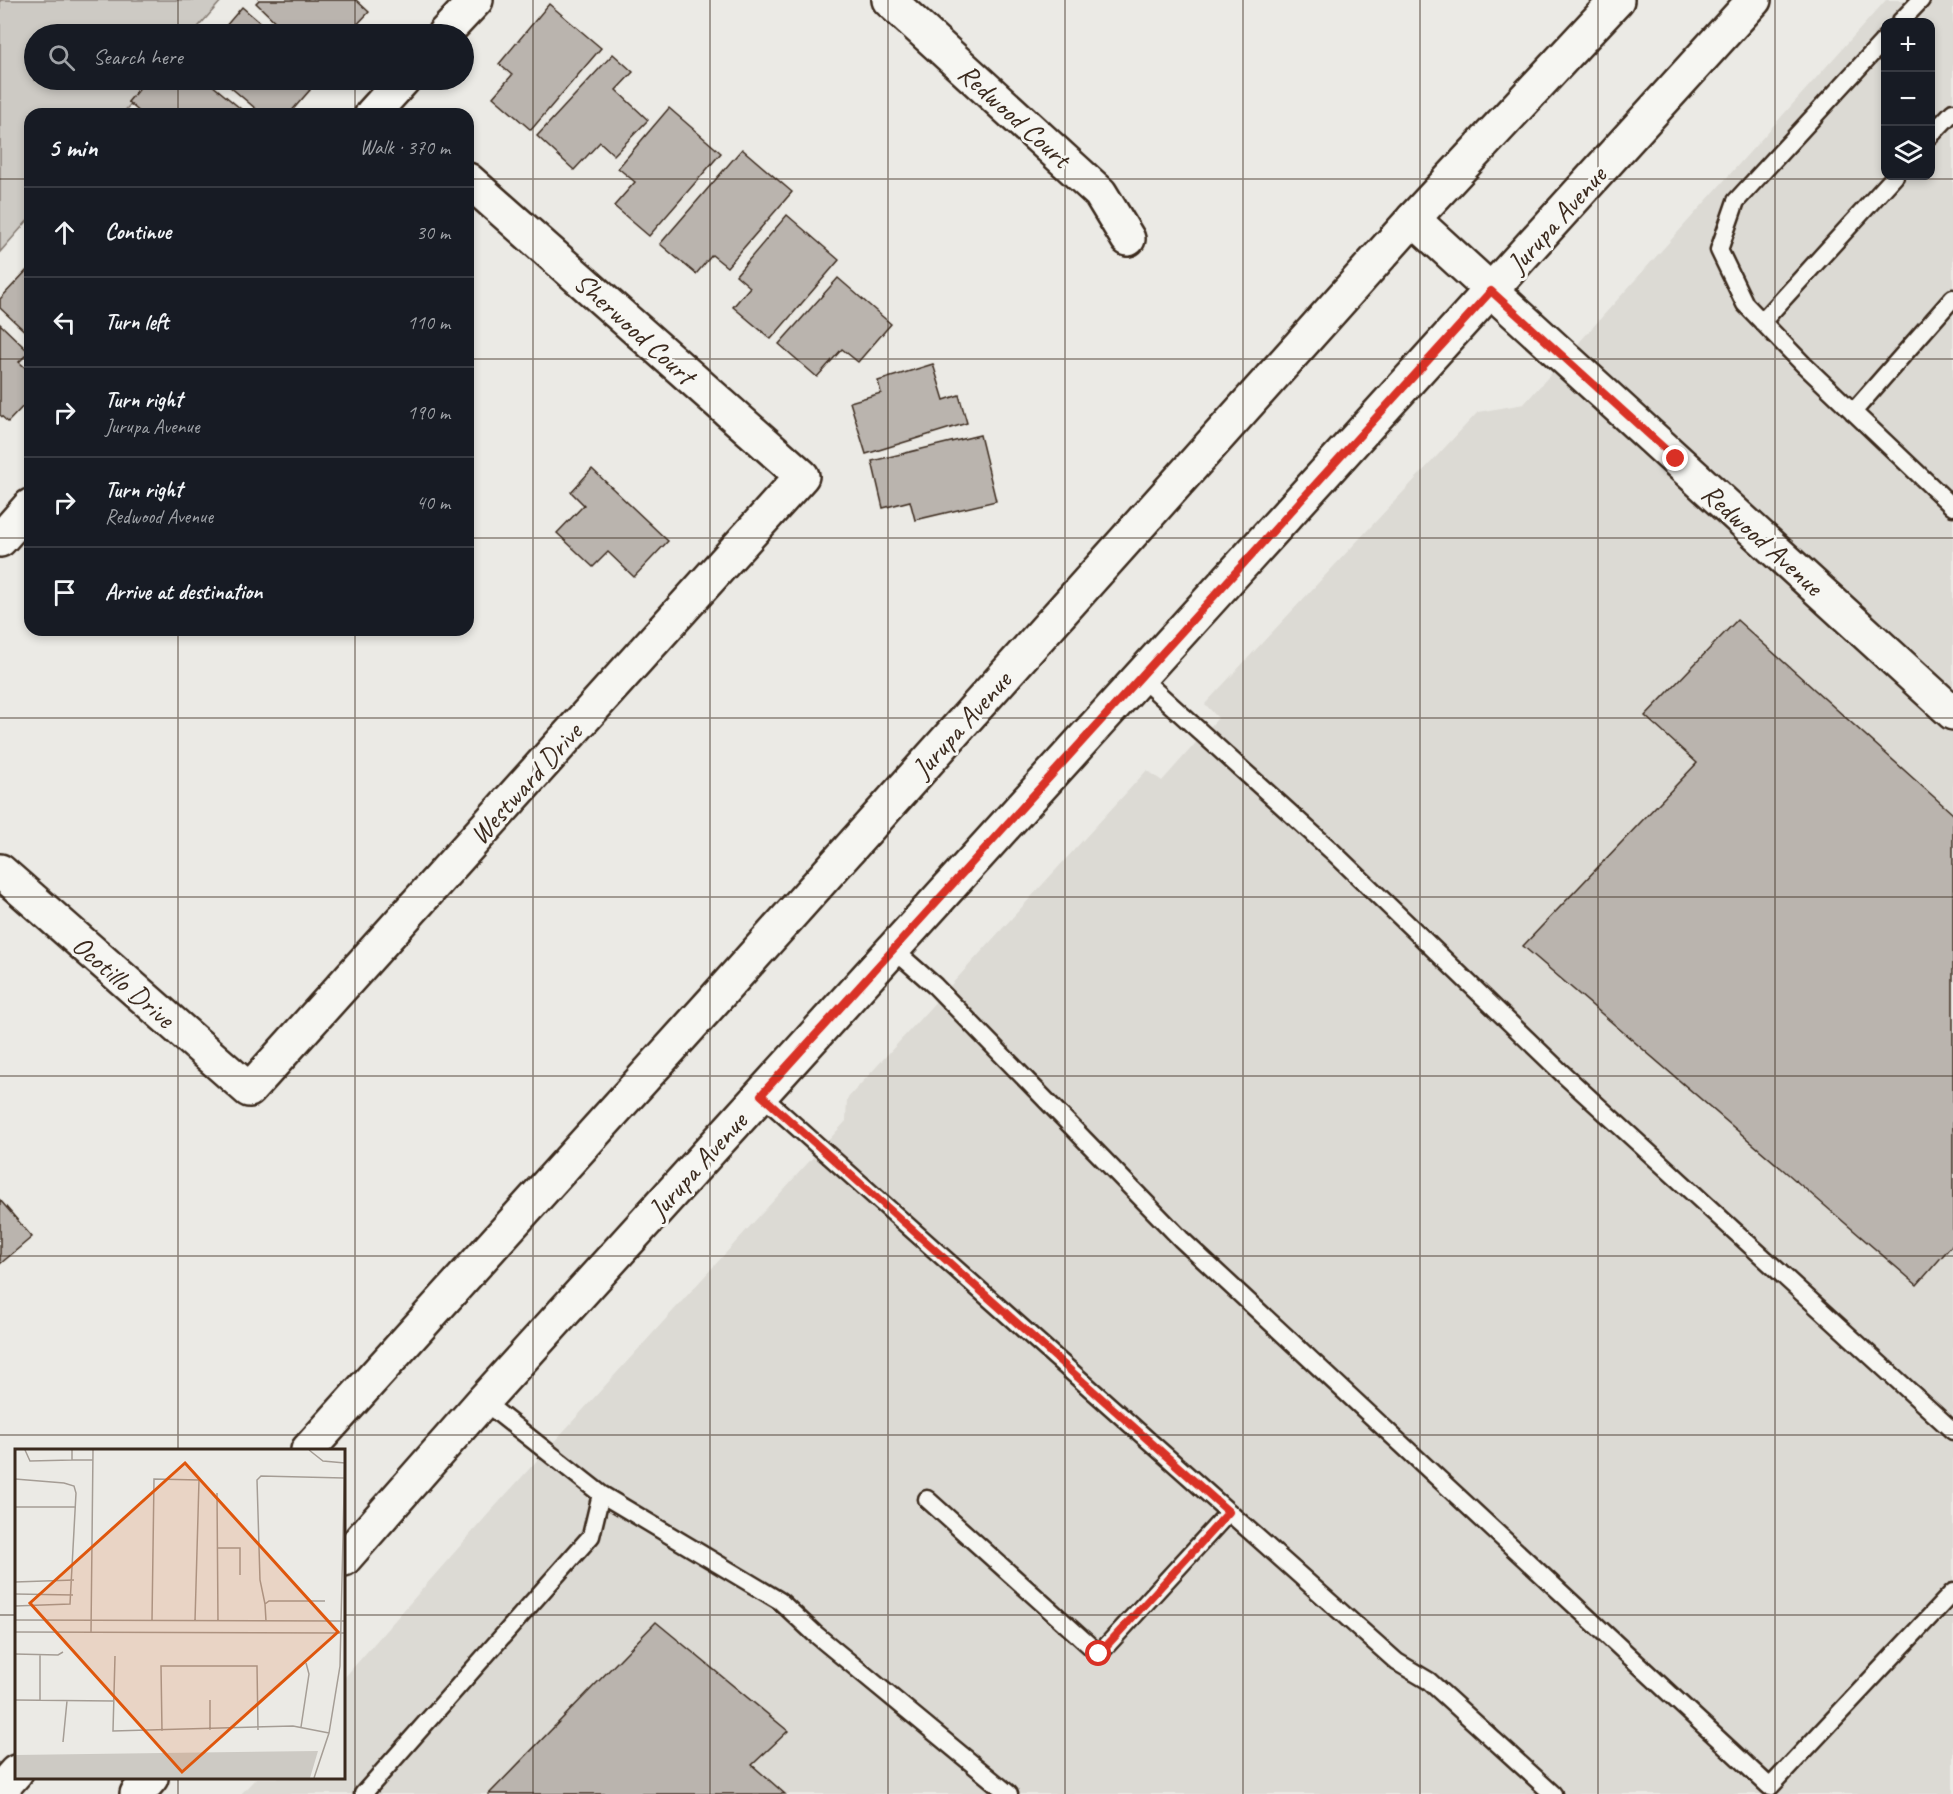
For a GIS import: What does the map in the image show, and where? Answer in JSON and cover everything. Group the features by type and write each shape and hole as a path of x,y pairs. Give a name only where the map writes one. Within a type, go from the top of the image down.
{"main road":[{"path":"453,24 476,0"},
{"name":"Redwood Court","path":"889,0 1100,193 1128,239"},
{"name":"Jurupa Avenue","path":"309,1449 1413,219 1617,0"},
{"name":"Jurupa Avenue","path":"345,1558 483,1401 1754,0"},
{"path":"384,108 396,90"},
{"name":"Sherwood Court","path":"474,185 802,476"},
{"name":"Redwood Avenue","path":"1413,219 1953,713"},
{"name":"Westward Drive","path":"249,1090 802,476"},
{"path":"0,540 24,513"},
{"name":"Ocotillo Drive","path":"0,871 249,1090"},
{"path":"0,1790 15,1773"},
{"path":"136,1794 150,1779"}],"lane":[{"path":"1904,18 1921,0"},
{"path":"1881,43 1736,201 1719,250 1745,304 1853,412 1953,507"},
{"path":"1935,131 1953,112"},
{"path":"1762,322 1891,180"},
{"path":"1853,412 1953,298"},
{"path":"1140,677 1333,852 1571,1081 1953,1431"},
{"path":"893,949 935,986 1181,1239 1770,1787 1953,1592"},
{"path":"761,1095 1397,1662 1429,1681 1553,1794"},
{"path":"483,1401 601,1494 780,1601 814,1633 1009,1794"},
{"path":"363,1794 591,1536 601,1494"},
{"path":"927,1499 1099,1654 1229,1512"}],"shaded area":[{"path":"0,0 222,0 201,24 24,24 24,90 143,90 127,108 24,108 24,225 0,252"},
{"path":"1886,0 1953,0 1953,1794 241,1794 255,1779 345,1779 345,1677 490,1512 846,1121 847,1099 1147,770 1162,781 1218,718 1205,704 1478,412 1524,404"}],"building":[{"path":"259,0 356,0 369,12 358,24 278,24 256,3"},
{"path":"549,4 601,48 531,130 493,97 512,75 499,64"},
{"path":"242,7 262,24 228,24"},
{"path":"613,54 633,72 616,90 648,120 614,155 600,142 574,170 537,136"},
{"path":"138,90 218,90 240,108 135,108 128,102"},
{"path":"234,90 310,90 294,108 255,108"},
{"path":"669,108 721,153 649,236 614,206 635,182 618,168"},
{"path":"742,149 792,192 727,267 712,255 696,274 660,244"},
{"path":"787,215 839,260 771,339 733,307 750,287 736,275"},
{"path":"24,273 24,330 0,308 0,299"},
{"path":"838,278 891,324 858,362 842,349 817,377 779,344"},
{"path":"0,324 24,347 24,357 19,362 24,367 24,405 8,422 0,415"},
{"path":"933,364 944,400 959,395 967,423 866,454 850,402 881,393 878,381"},
{"path":"980,435 996,501 915,520 910,501 883,508 872,461"},
{"path":"592,469 668,541 634,577 608,552 593,567 557,533 584,505 571,492"},
{"path":"1737,620 1953,814 1953,1244 1917,1285 1523,946 1697,763 1645,716"},
{"path":"0,1200 32,1237 0,1264"},
{"path":"656,1622 788,1731 752,1765 785,1794 489,1794"}],"route":[{"path":"1099,1654 1229,1512 761,1095 1491,291 1676,459"}]}
